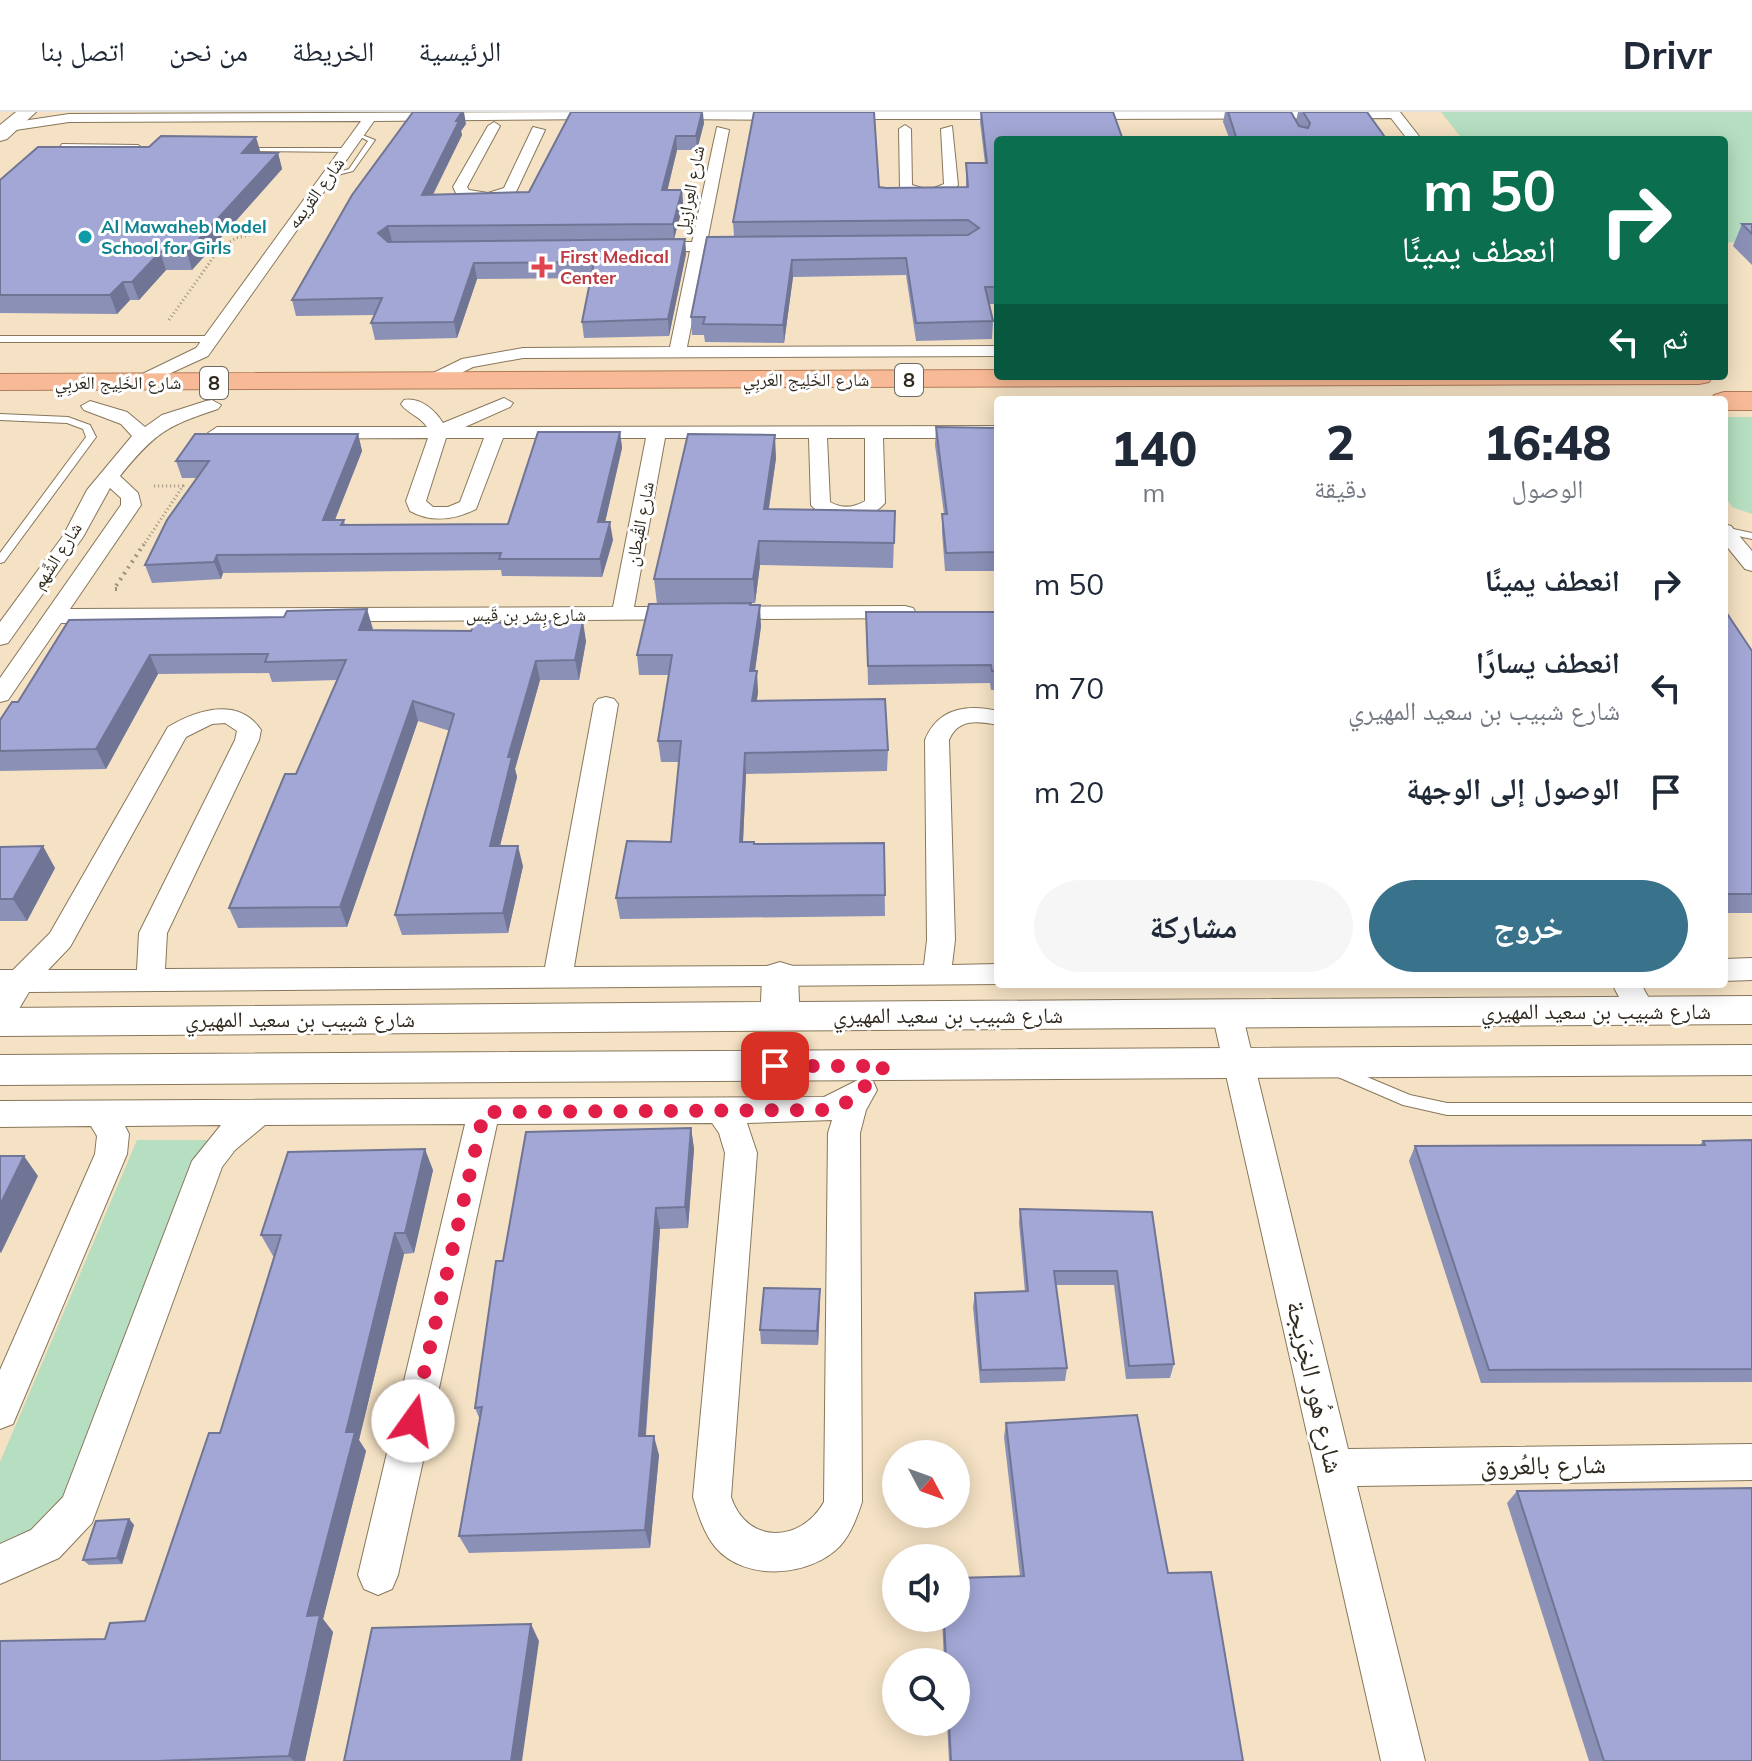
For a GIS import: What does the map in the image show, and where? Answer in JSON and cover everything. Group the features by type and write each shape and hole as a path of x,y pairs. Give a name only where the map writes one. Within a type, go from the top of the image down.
{"highway":[{"path":"1728,376 1752,376"},
{"name":"شارع الخَلِيج العَربِي","path":"0,382 138,383 218,407 429,382 994,378"},
{"name":"شارع الخَلِيج العَربِي","path":"0,406 410,404 506,380 994,402"},
{"path":"1728,401 1752,401"}],"main road":[{"path":"4,131 27,112"}],"street":[{"path":"40,112 69,118"},
{"path":"1072,129 1187,128 1203,124 1204,113"},
{"path":"1067,115 1394,113 1412,136"},
{"path":"4,131 69,118 226,115 372,114 494,118 616,123 538,130 504,129 494,118"},
{"name":"شارع القريمه","path":"138,383 207,345 372,114"},
{"path":"647,116 773,114 803,123 722,130 661,130"},
{"path":"835,123 1036,115"},
{"path":"819,116 835,123 905,129 1025,129"},
{"path":"494,118 460,187 463,194 488,197 513,188 538,130"},
{"path":"905,129 905,187 917,193 931,194 944,192 951,185 947,129"},
{"name":"شارع العِرازِيل","path":"678,352 722,130"},
{"path":"638,247 762,246"},
{"path":"207,345 218,407"},
{"path":"506,380 678,352 994,351"},
{"name":"شارع الخَلِيج العَربِي","path":"429,382 457,367 480,360 506,380 439,432"},
{"path":"410,404 429,416 439,432 416,501 417,507 423,511 434,514 469,505 496,432"},
{"path":"90,406 129,420 139,427 142,437"},
{"name":"شارع الشَّهم","path":"0,638 73,537 90,501 142,437 169,419 218,407 439,432 994,432"},
{"name":"شارع القُبطان","path":"622,615 657,432"},
{"path":"818,432 821,505 842,513 867,509 875,503 874,432"},
{"path":"109,476 137,493"},
{"path":"90,501 137,493"},
{"path":"0,695 137,493"},
{"path":"1728,535 1752,565"},
{"name":"شارع بِشر بن قَيس","path":"54,616 920,613"},
{"path":"558,977 606,704"},
{"name":"شارع شبيب بن سعيد المهيري","path":"937,975 941,932 939,729 950,720 965,715 994,718"},
{"name":"شارع شبيب بن سعيد المهيري","path":"148,980 153,962 150,943 153,933 247,740 249,730 245,723 235,717 204,718 177,732 60,940 10,981 0,1019 85,1021 1227,1013 1634,997 1752,1010"},
{"path":"1728,970 1752,969"},
{"path":"10,981 994,975"},
{"path":"780,976 780,1016"},
{"name":"شارع هُور الخِرَيجة","path":"1227,1013 1403,1761"},
{"path":"64,1070 85,1021"},
{"path":"0,1070 873,1078 1239,1063 1752,1060"},
{"path":"720,1110 734,1129 741,1153 712,1497 719,1520 736,1540 759,1551 785,1552 810,1544 831,1527 843,1502 844,1133 851,1109 873,1078"},
{"path":"0,1114 825,1110 850,1101 873,1078"},
{"path":"378,1575 484,1112"},
{"path":"0,1564 29,1556 58,1536 78,1509 208,1161 224,1141 258,1113"},
{"path":"0,1412 111,1154 113,1134 100,1114"},
{"name":"شارع بالعُروق","path":"1334,1468 1752,1462"}],"lane":[{"path":"1286,115 1294,127"},
{"path":"328,177 353,168 372,140 359,134"},
{"path":"62,146 142,147"},
{"path":"238,149 347,150"},
{"path":"0,339 207,345"},
{"path":"0,417 68,420 82,423 91,430 90,441 0,560"},
{"path":"1728,531 1752,536"},
{"path":"1322,1063 1387,1094 1447,1109 1752,1109"}],"path":[{"path":"176,325 169,320 170,314 226,243 252,234 287,234"},
{"path":"127,589 114,589 183,486 137,493"}],"green space":[{"path":"1441,112 1752,112 1752,241 1728,243 1728,136 1460,136"},
{"path":"1728,417 1752,417 1752,514 1732,507 1728,501"},
{"path":"137,1140 211,1140 69,1529 0,1549 0,1462"}],"building":[{"path":"413,112 462,112 422,195 529,192 571,112 702,112 696,136 676,136 662,190 682,190 673,224 388,226 378,233 388,242 685,239 668,319 582,322 594,262 474,263 454,322 371,323 382,298 292,300 352,195"},
{"path":"754,112 874,112 879,187 886,188 968,187 966,163 987,163 981,112 1113,112 1122,136 994,136 994,287 985,287 993,321 916,323 906,258 792,260 783,325 703,324 705,317 691,317 707,237 968,235 979,228 968,220 733,222"},
{"path":"1228,112 1291,112 1299,126 1308,128 1310,123 1303,112 1367,112 1384,136 1236,136"},
{"path":"161,136 256,137 242,153 278,153 187,252 160,252 132,282 123,282 110,295 0,295 0,180 38,147 149,147"},
{"path":"1742,224 1752,224 1752,234"},
{"path":"936,427 994,428 994,552 946,553 942,514 947,514"},
{"path":"538,432 620,432 598,522 610,522 600,559 499,559 501,553 217,555 214,562 145,565 167,520 209,461 176,461 195,434 358,434 323,520 344,520 341,525 508,524"},
{"path":"688,434 775,435 764,509 895,511 894,543 759,541 753,579 654,579"},
{"path":"649,604 760,605 750,671 757,671 752,701 885,699 888,750 745,753 740,842 884,843 885,895 616,898 627,841 671,842 681,741 658,741 672,655 637,655"},
{"path":"367,609 359,630 471,631 474,623 583,621 575,660 536,661 508,757 512,757 490,846 518,846 503,913 395,915 454,714 413,701 340,907 229,908 285,774 296,774 346,660 265,662 268,654 150,655 96,749 0,751 0,720 12,702 18,702 69,620 284,617 287,611"},
{"path":"866,612 994,612 994,671 991,665 868,666"},
{"path":"1728,615 1752,651 1752,894 1728,894"},
{"path":"43,846 13,899 0,899 0,847"},
{"path":"691,1128 685,1207 656,1208 639,1436 654,1436 645,1530 459,1536 482,1407 475,1408 496,1261 503,1261 526,1132"},
{"path":"1752,1140 1752,1369 1489,1370 1415,1146 1705,1145 1703,1141"},
{"path":"425,1149 405,1233 395,1233 346,1432 355,1432 307,1616 320,1615 289,1756 158,1761 0,1761 0,1641 105,1639 110,1623 145,1621 209,1433 220,1433 281,1235 261,1235 288,1152"},
{"path":"0,1156 24,1156 0,1205"},
{"path":"1020,1209 1152,1212 1174,1364 1129,1366 1117,1271 1054,1271 1067,1368 981,1370 975,1293 1028,1291"},
{"path":"764,1288 820,1289 817,1331 760,1330"},
{"path":"1137,1415 1168,1573 1211,1572 1243,1761 951,1761 950,1736 970,1736 970,1648 945,1648 945,1632 970,1632 970,1578 1024,1576 1006,1423"},
{"path":"1752,1488 1752,1761 1604,1761 1517,1491"},
{"path":"129,1519 117,1558 83,1560 96,1521"},
{"path":"531,1624 511,1761 344,1761 372,1628"}],"place":[{"name":"Al Mawaheb Model School for Girls","path":"85,237"},
{"name":"First Medical Center","path":"542,267"}],"route":[{"path":"413,1421 484,1112 825,1110 850,1101 885,1066 775,1066"}]}
